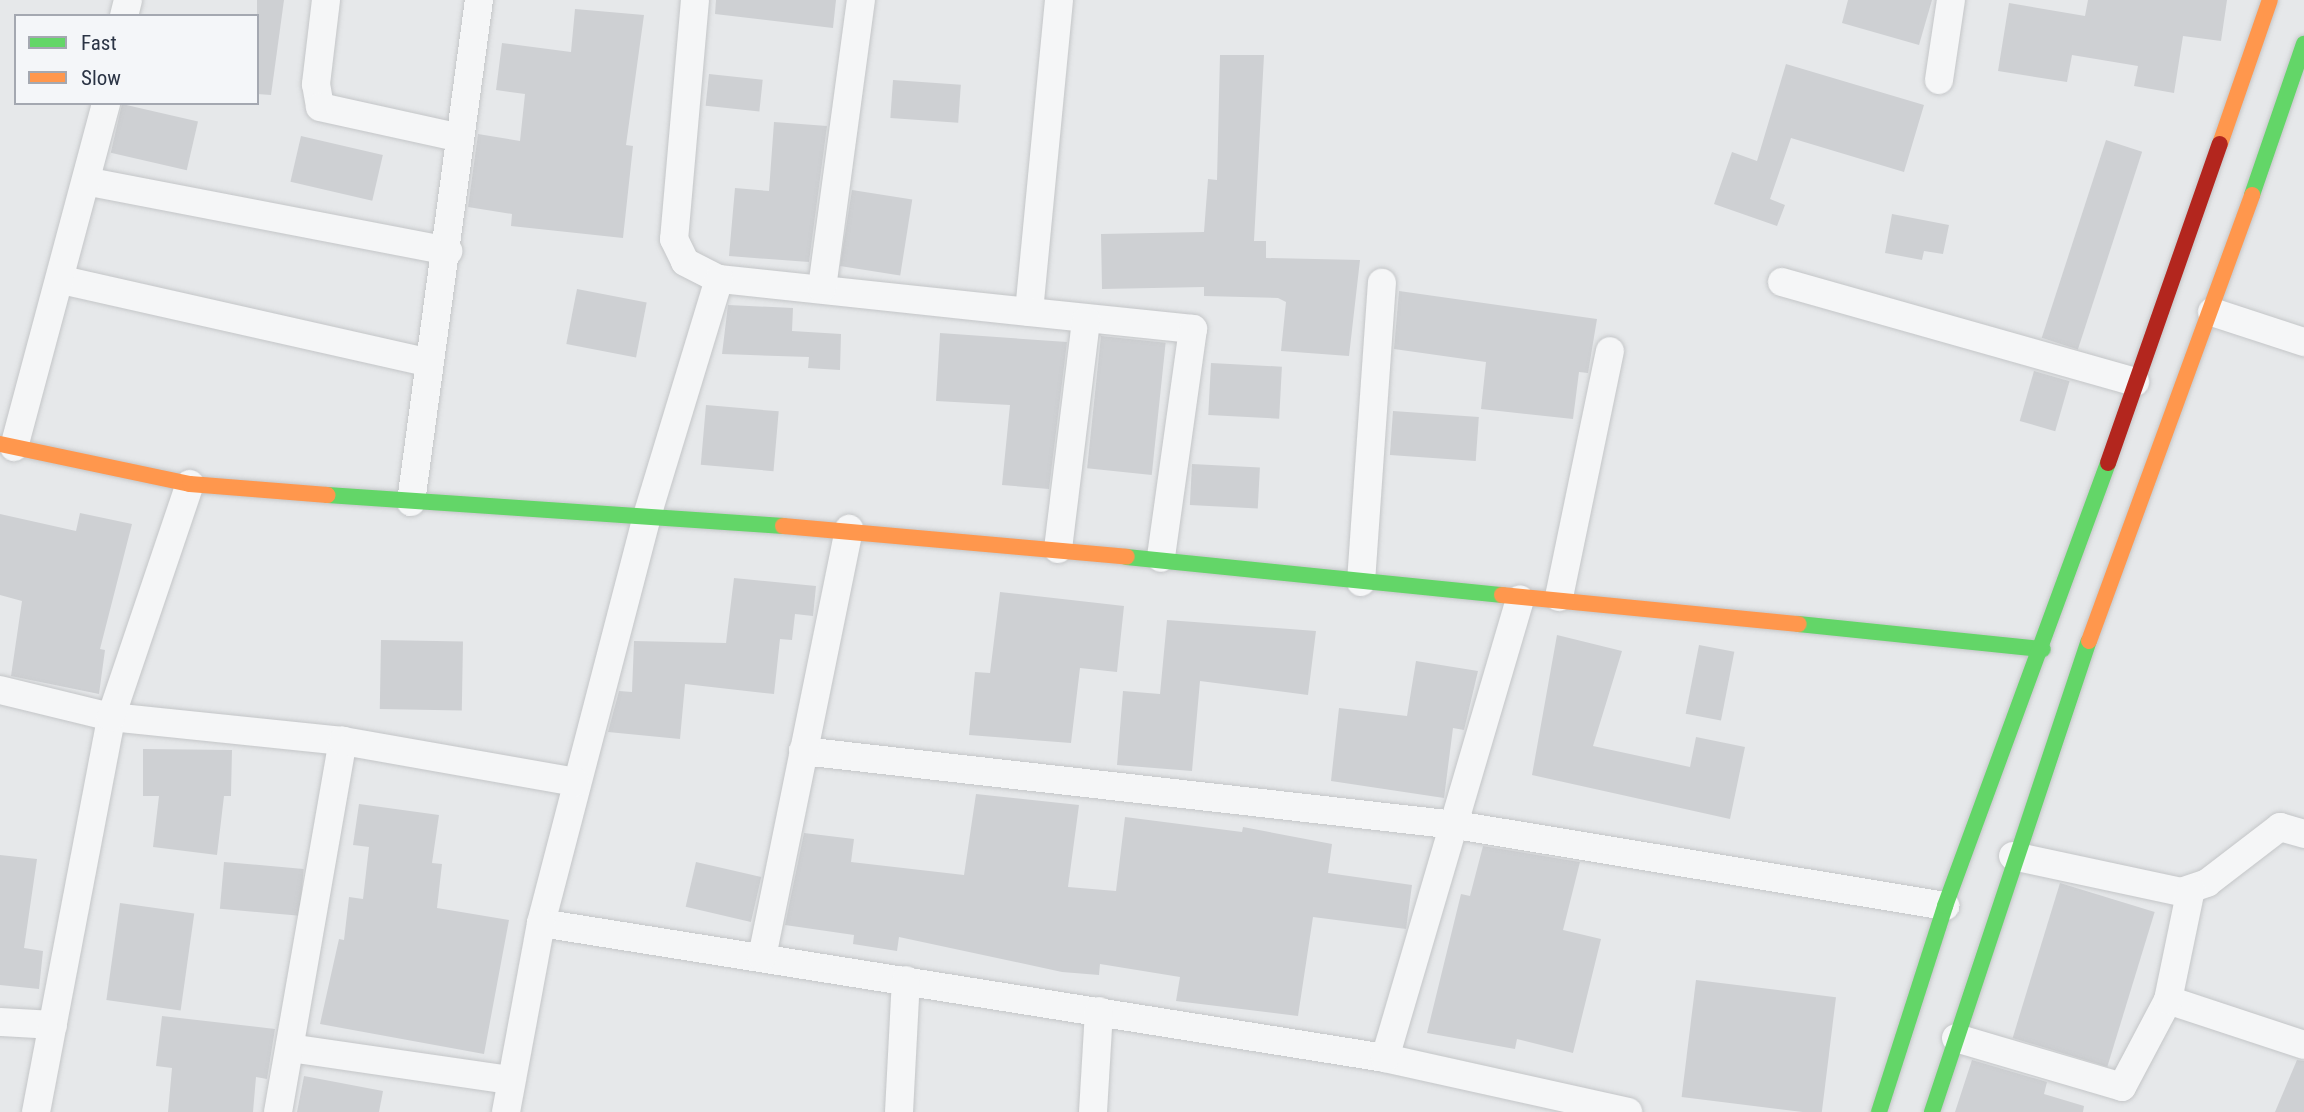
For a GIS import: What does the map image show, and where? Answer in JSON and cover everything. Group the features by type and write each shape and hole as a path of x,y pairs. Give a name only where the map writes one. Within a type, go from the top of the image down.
{"main road":[{"path":"1879,1112 1945,906 2043,649 2270,0"},
{"path":"1932,1112 2013,856 2212,312 2300,84 2304,44"},
{"path":"7,445 190,484 646,520 849,529 1161,558 1520,599 1559,597 2043,649"}],"street":[{"path":"326,0 316,84 320,107 456,137"},
{"path":"411,502 429,363 448,251 456,137 479,0"},
{"path":"695,0 674,239 685,262 719,279 1029,312 1086,321 1192,329 1161,558"},
{"path":"822,289 861,0"},
{"path":"1029,312 1059,0"},
{"path":"1939,80 1951,0"},
{"path":"7,445 62,280 90,182 106,105"},
{"path":"90,182 448,251"},
{"path":"506,1112 509,1080 541,923 575,782 646,520 719,279"},
{"path":"62,280 429,363"},
{"path":"1782,282 2135,382"},
{"path":"1361,582 1382,283"},
{"path":"2212,312 2304,342"},
{"path":"1058,549 1086,321"},
{"path":"1559,597 1610,351"},
{"path":"36,1112 111,717 190,484"},
{"path":"762,957 849,529"},
{"path":"1385,1058 1456,825 1520,599"},
{"path":"0,690 111,717 343,741 575,782"},
{"path":"278,1112 343,741"},
{"path":"803,751 1456,825 1945,906"},
{"path":"2013,856 2157,890 2191,888 2280,827 2304,834"},
{"path":"1956,1038 2114,1089 2135,1074 2168,1000 2191,888"},
{"path":"541,923 906,979 1385,1058 1628,1112"},
{"path":"899,1112 906,979"},
{"path":"2168,1000 2304,1045"},
{"path":"1093,1112 1099,1011"},
{"path":"0,1022 53,1025"},
{"path":"290,1048 509,1080"}],"building":[{"path":"257,0 284,0 271,95 259,94"},
{"path":"716,0 836,0 833,28 715,14"},
{"path":"1848,0 1932,0 1919,45 1842,23"},
{"path":"2088,0 2227,0 2221,41 2183,36 2174,93 2134,86 2138,66 2072,55 2067,82 1998,71 2009,3 2085,16"},
{"path":"575,9 644,15 626,145 633,146 623,238 511,226 512,214 468,207 478,134 520,141 525,94 496,90 502,43 571,52"},
{"path":"1220,55 1264,55 1254,241 1266,241 1266,258 1360,260 1349,356 1281,351 1286,302 1278,298 1204,296 1204,287 1102,289 1101,234 1204,232 1208,179 1217,180"},
{"path":"1786,64 1924,105 1904,172 1791,138 1770,199 1785,205 1777,226 1714,204 1732,152 1757,161"},
{"path":"709,74 763,80 759,111 706,106"},
{"path":"893,80 961,85 958,123 890,118"},
{"path":"122,105 198,122 187,170 111,153"},
{"path":"774,122 827,126 809,262 729,256 735,188 769,191"},
{"path":"301,136 383,155 372,201 290,182"},
{"path":"2106,140 2142,152 2078,350 2042,338"},
{"path":"852,190 912,200 900,276 840,266"},
{"path":"1892,214 1949,225 1943,254 1924,251 1922,260 1885,253"},
{"path":"577,289 647,303 636,358 566,344"},
{"path":"1399,291 1597,319 1588,373 1579,372 1573,419 1481,409 1486,362 1394,349"},
{"path":"728,305 793,308 792,331 841,334 840,370 808,368 809,357 722,354"},
{"path":"940,333 1067,342 1049,489 1002,485 1010,405 936,401"},
{"path":"1101,336 1166,343 1152,475 1087,468"},
{"path":"1211,363 1282,367 1279,419 1208,415"},
{"path":"2034,371 2070,381 2055,431 2020,421"},
{"path":"706,405 779,411 773,471 701,465"},
{"path":"1393,411 1479,417 1476,461 1390,455"},
{"path":"1192,464 1260,468 1258,509 1190,505"},
{"path":"80,513 132,524 100,649 105,650 99,694 11,676 22,601 0,595 0,514 76,531"},
{"path":"734,578 816,586 813,616 795,614 792,640 780,639 774,694 685,684 680,739 608,732 619,691 632,692 634,641 726,643"},
{"path":"1000,592 1124,606 1117,672 1080,668 1071,743 969,735 975,672 990,673"},
{"path":"1167,620 1316,631 1308,695 1200,681 1192,771 1117,765 1123,691 1160,694"},
{"path":"1557,635 1622,651 1593,746 1690,767 1696,737 1745,747 1730,819 1532,775"},
{"path":"381,640 463,641 462,710 380,709"},
{"path":"1699,645 1734,652 1721,721 1686,714"},
{"path":"1416,661 1478,671 1464,730 1453,728 1444,798 1331,781 1339,708 1407,716"},
{"path":"143,749 232,750 231,796 224,796 217,855 153,847 159,796 143,796"},
{"path":"976,794 1079,805 1068,887 1116,891 1125,817 1242,832 1243,827 1332,844 1328,873 1412,885 1406,929 1313,917 1298,1016 1176,1001 1180,977 1100,964 1099,975 1062,972 899,937 897,951 853,944 854,935 785,925 804,833 854,839 851,862 964,875"},
{"path":"359,804 439,815 432,863 442,864 437,908 509,920 484,1054 320,1024 339,939 344,940 349,897 363,899 369,847 353,845"},
{"path":"1483,846 1580,862 1563,930 1601,939 1573,1053 1517,1039 1515,1049 1427,1033 1461,894 1470,896"},
{"path":"0,855 37,859 24,948 43,951 39,989 0,985"},
{"path":"224,862 304,869 300,916 220,909"},
{"path":"696,862 761,877 751,922 686,907"},
{"path":"2060,883 2155,912 2107,1067 2013,1038"},
{"path":"120,903 194,913 181,1010 106,1000"},
{"path":"1696,980 1836,997 1822,1112 1682,1097"},
{"path":"162,1016 275,1029 267,1079 256,1077 253,1112 168,1112 172,1068 156,1066"},
{"path":"1972,1060 2047,1082 2044,1094 2084,1106 2083,1112 1955,1112"},
{"path":"2297,1060 2304,1061 2304,1112 2275,1112"},
{"path":"304,1076 383,1091 379,1112 297,1112"}],"traffic: fast":[{"path":"2252,195 2304,44"},
{"path":"1879,1112 1945,906 2108,463"},
{"path":"328,495 783,526"},
{"path":"1127,557 1502,595"},
{"path":"1799,624 2043,649"},
{"path":"1932,1112 2089,641"}],"traffic: slow":[{"path":"2220,144 2270,0"},
{"path":"2089,641 2252,195"},
{"path":"0,444 190,484 328,495"},
{"path":"783,526 1127,557"},
{"path":"1502,595 1799,624"}],"traffic: jam":[{"path":"2108,463 2220,144"}]}
